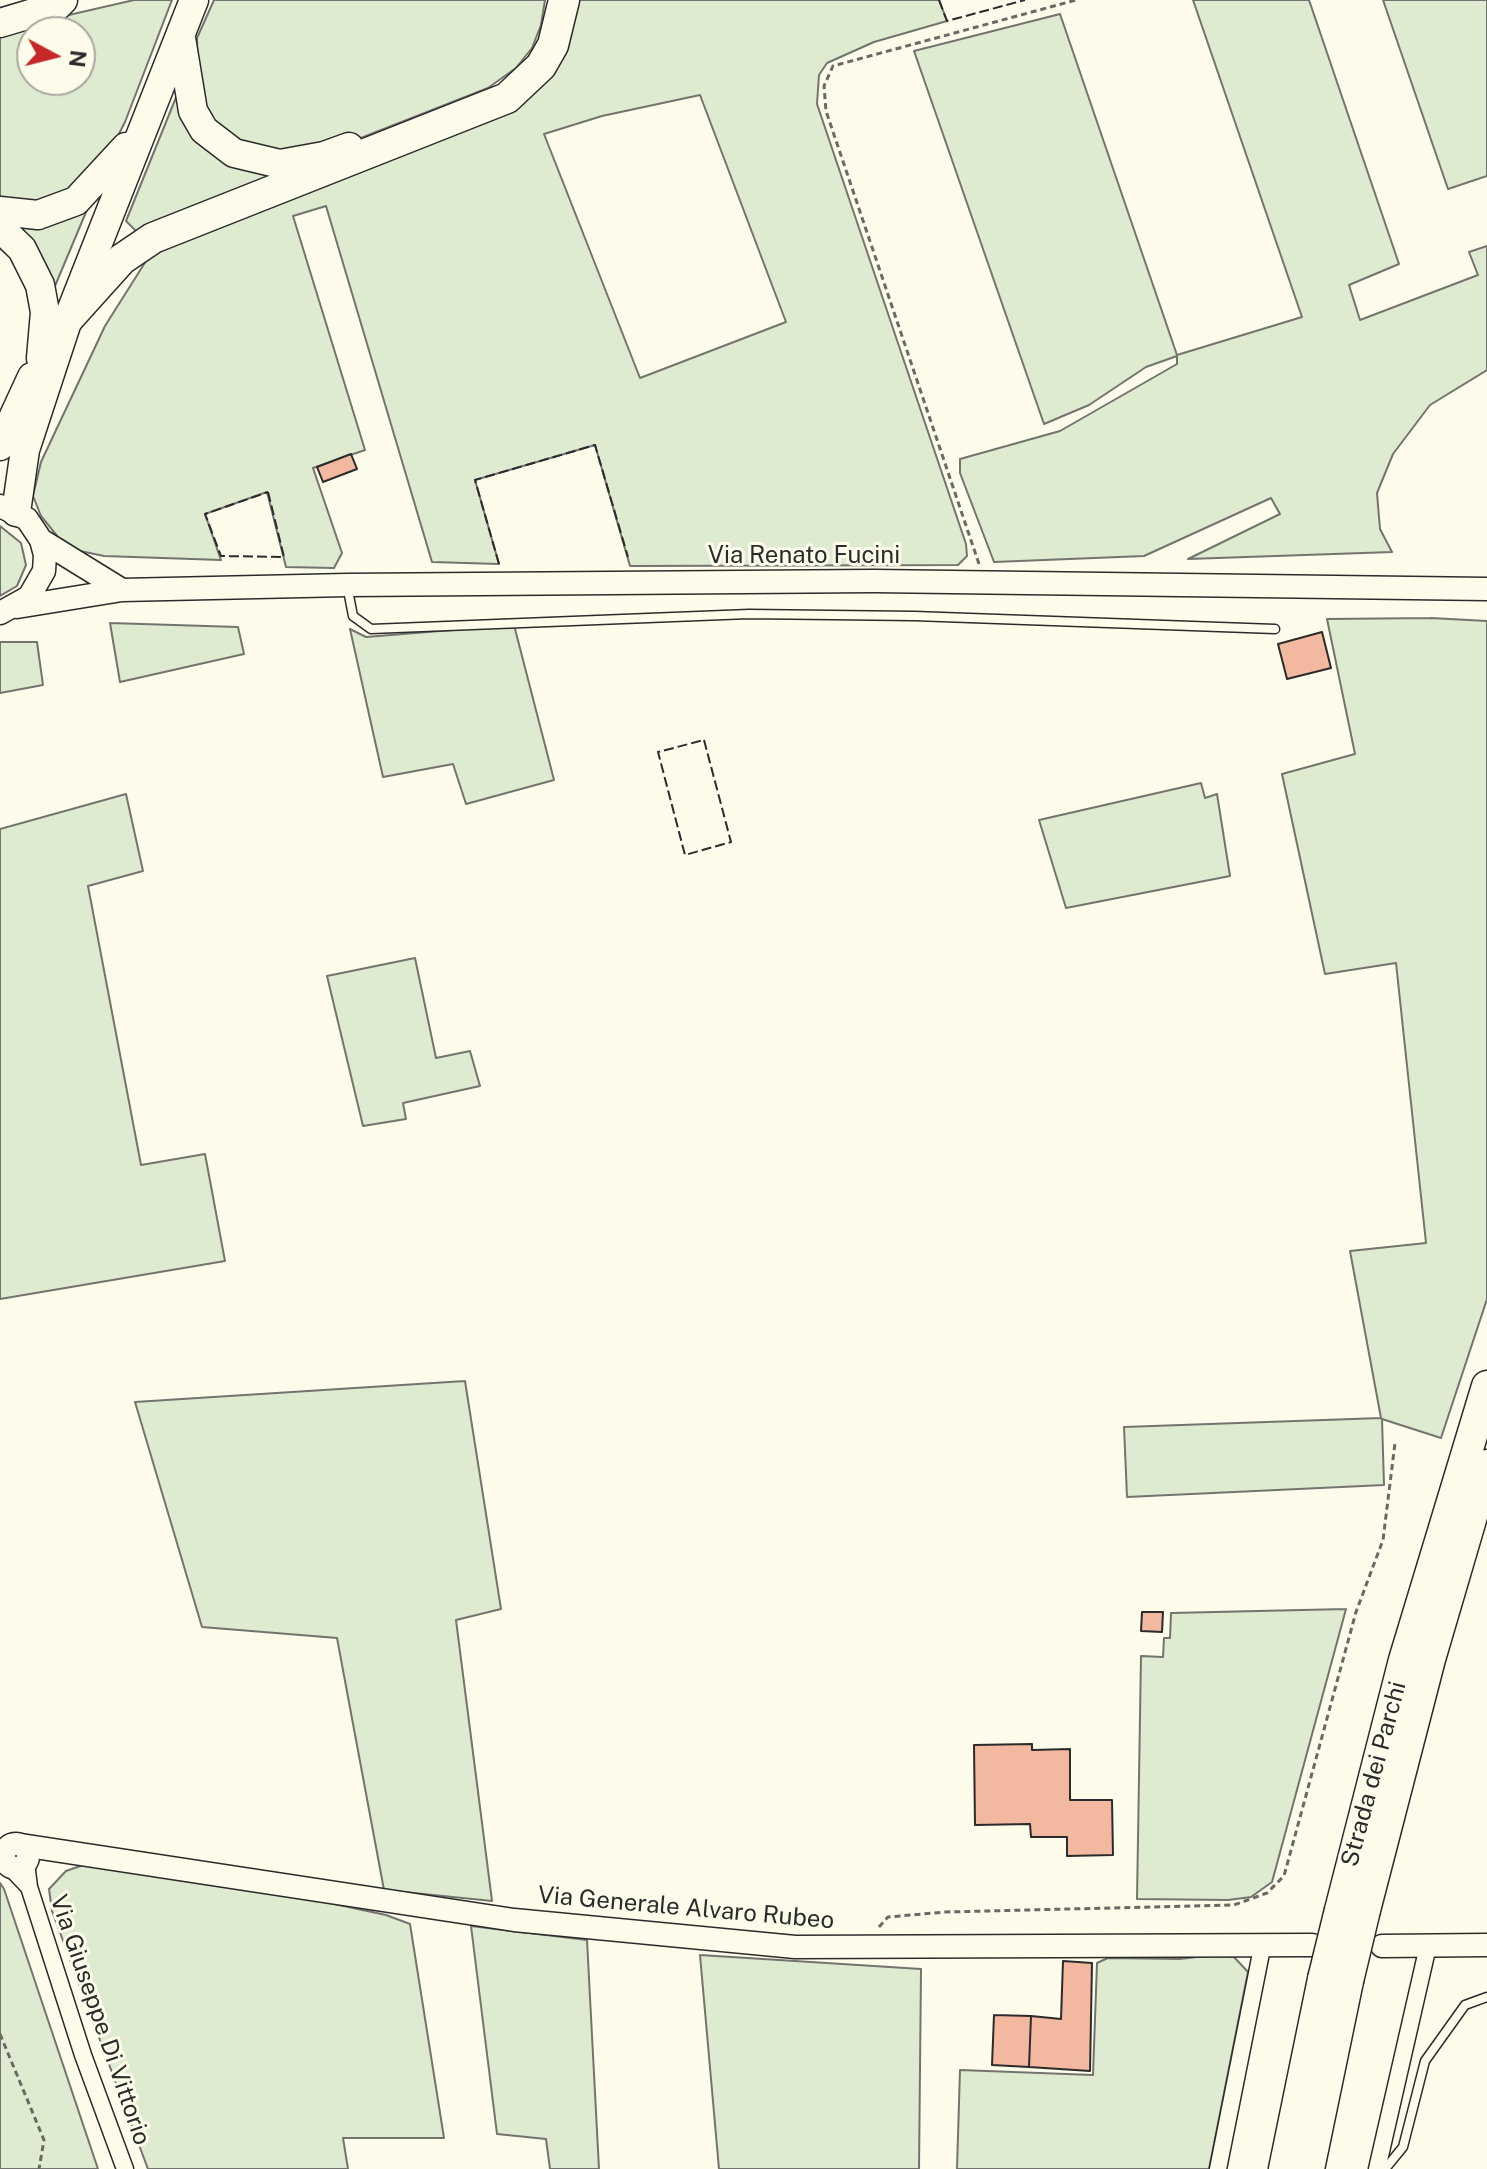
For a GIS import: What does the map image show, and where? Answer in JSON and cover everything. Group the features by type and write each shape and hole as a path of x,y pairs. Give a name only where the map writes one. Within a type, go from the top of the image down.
{"highway":[{"path":"0,3 14,0"},
{"path":"0,23 57,6 63,0"},
{"path":"8,509 68,319 138,135 194,0"},
{"path":"181,33 187,93 204,130 234,153 280,164 324,156 481,96 500,85 529,58 539,40 548,0"},
{"path":"0,446 41,358 68,319 122,259 153,238 507,98 541,66 553,45 564,0"},
{"path":"0,211 38,215 76,201 88,191 114,157 138,135"},
{"path":"0,228 22,249 40,285 45,312 41,358"},
{"name":"Strada dei Parchi","path":"1284,2169 1336,1980 1404,1660 1487,1386"},
{"name":"Strada dei Parchi","path":"1352,1910 1487,1465"},
{"name":"Strada dei Parchi","path":"1309,2169 1336,1980"}],"street":[{"path":"8,509 35,529 41,540 44,571 38,585 9,610"},
{"path":"41,540 122,590"},
{"name":"Via Renato Fucini","path":"9,610 122,590 347,585 986,583 1487,589"},
{"name":"Via Generale Alvaro Rubeo","path":"13,1854 61,1851 514,1920 795,1947 1312,1945"},
{"name":"Via Giuseppe Di Vittorio","path":"13,1854 29,1887 125,2169"},
{"path":"1218,2169 1263,1943"},
{"path":"1382,1946 1487,1945"},
{"path":"1377,2169 1428,1946"}],"lane":[{"path":"347,585 353,616 371,629 553,619 831,614 1275,629"},
{"path":"1385,2169 1403,2147 1425,2061 1465,2005 1487,1997"}],"path":[{"path":"986,583 826,111 824,86 833,66 1076,0"},
{"path":"859,1947 888,1917 1003,1910 1234,1905 1267,1893 1284,1876 1356,1612 1383,1540 1395,1443"},
{"path":"0,2034 44,2140 39,2169"}],"green space":[{"path":"134,0 172,0 125,122 103,165 60,202 0,205 0,35 16,28 16,96 96,96 96,16 64,16"},
{"path":"214,0 545,0 541,25 532,48 516,68 488,88 343,145 257,154 217,128 198,93 197,38"},
{"path":"572,0 939,0 947,21 874,42 827,63 819,75 817,104 966,544 967,556 958,565 630,566 595,445 475,480 499,564 432,562 326,206 293,216 365,450 313,468 342,553 334,568 286,567 267,492 205,514 221,560 104,556 80,551 58,537 41,516 33,496 41,462 105,326 146,261 177,237 484,122","holes":["700,95 786,322 640,378 544,134 602,116"]},
{"path":"1193,0 1309,0 1399,264 1349,285 1360,320 1478,275 1469,252 1487,246 1487,370 1430,405 1393,454 1377,493 1380,529 1392,552 1188,559 1280,514 1271,498 1144,556 994,562 960,473 960,459 1060,431 1177,364 1177,356 1146,367 1089,405 1044,424 914,51 1060,14 1177,355 1302,317"},
{"path":"1383,0 1487,0 1487,176 1448,189"},
{"path":"179,90 182,98 277,174 139,234 126,221"},
{"path":"89,205 55,286 33,241 18,227"},
{"path":"0,526 21,543 26,565 17,586 0,596"},
{"path":"1327,619 1487,621 1487,1299 1441,1438 1382,1419 1384,1485 1127,1497 1124,1427 1381,1418 1350,1251 1426,1243 1396,963 1325,974 1282,774 1355,754"},
{"path":"110,623 238,627 244,654 120,682"},
{"path":"514,625 554,780 466,804 453,764 383,777 350,629 366,637"},
{"path":"0,642 37,642 43,685 0,693"},
{"path":"1201,783 1205,798 1217,794 1230,876 1066,908 1039,820"},
{"path":"126,794 143,871 88,886 141,1165 205,1154 225,1261 0,1299 0,829"},
{"path":"415,958 436,1058 470,1051 480,1086 403,1103 406,1119 363,1126 327,976"},
{"path":"465,1381 501,1609 456,1620 492,1901 384,1890 337,1638 202,1627 135,1402"},
{"path":"1346,1609 1272,1882 1251,1897 1228,1900 1137,1899 1141,1656 1163,1657 1164,1638 1170,1638 1171,1613"},
{"path":"92,1862 306,1898 386,1915 410,1924 444,2138 343,2138 348,2169 148,2169 52,1911 49,1889 66,1871"},
{"path":"0,1883 4,1889 98,2169 0,2169"},
{"path":"471,1926 587,1940 599,2169 550,2169 546,2139 497,2134"},
{"path":"700,1955 921,1969 919,2169 719,2169"},
{"path":"1213,1955 1234,1957 1248,1972 1209,2169 957,2169 960,2070 1093,2075 1097,1963 1108,1958 1180,1959"}],"building":[{"path":"351,454 357,469 323,482 317,467"},
{"path":"1322,632 1331,668 1287,679 1278,644"},
{"path":"1142,1612 1163,1612 1162,1632 1141,1631"},
{"path":"1032,1744 1032,1750 1070,1749 1070,1800 1112,1800 1113,1855 1067,1856 1067,1837 1031,1837 1030,1824 975,1825 974,1745"},
{"path":"1063,1961 1092,1963 1090,2071 1029,2067 1031,2016 1061,2019"},
{"path":"994,2015 1031,2016 1029,2067 992,2065"}],"fence":[{"path":"939,0 947,21 1025,0"},
{"path":"499,564 475,480 595,445 628,557"},
{"path":"268,492 284,557 221,556 205,514 268,492"},
{"path":"704,740 731,842 685,855 658,752 704,740"}]}
